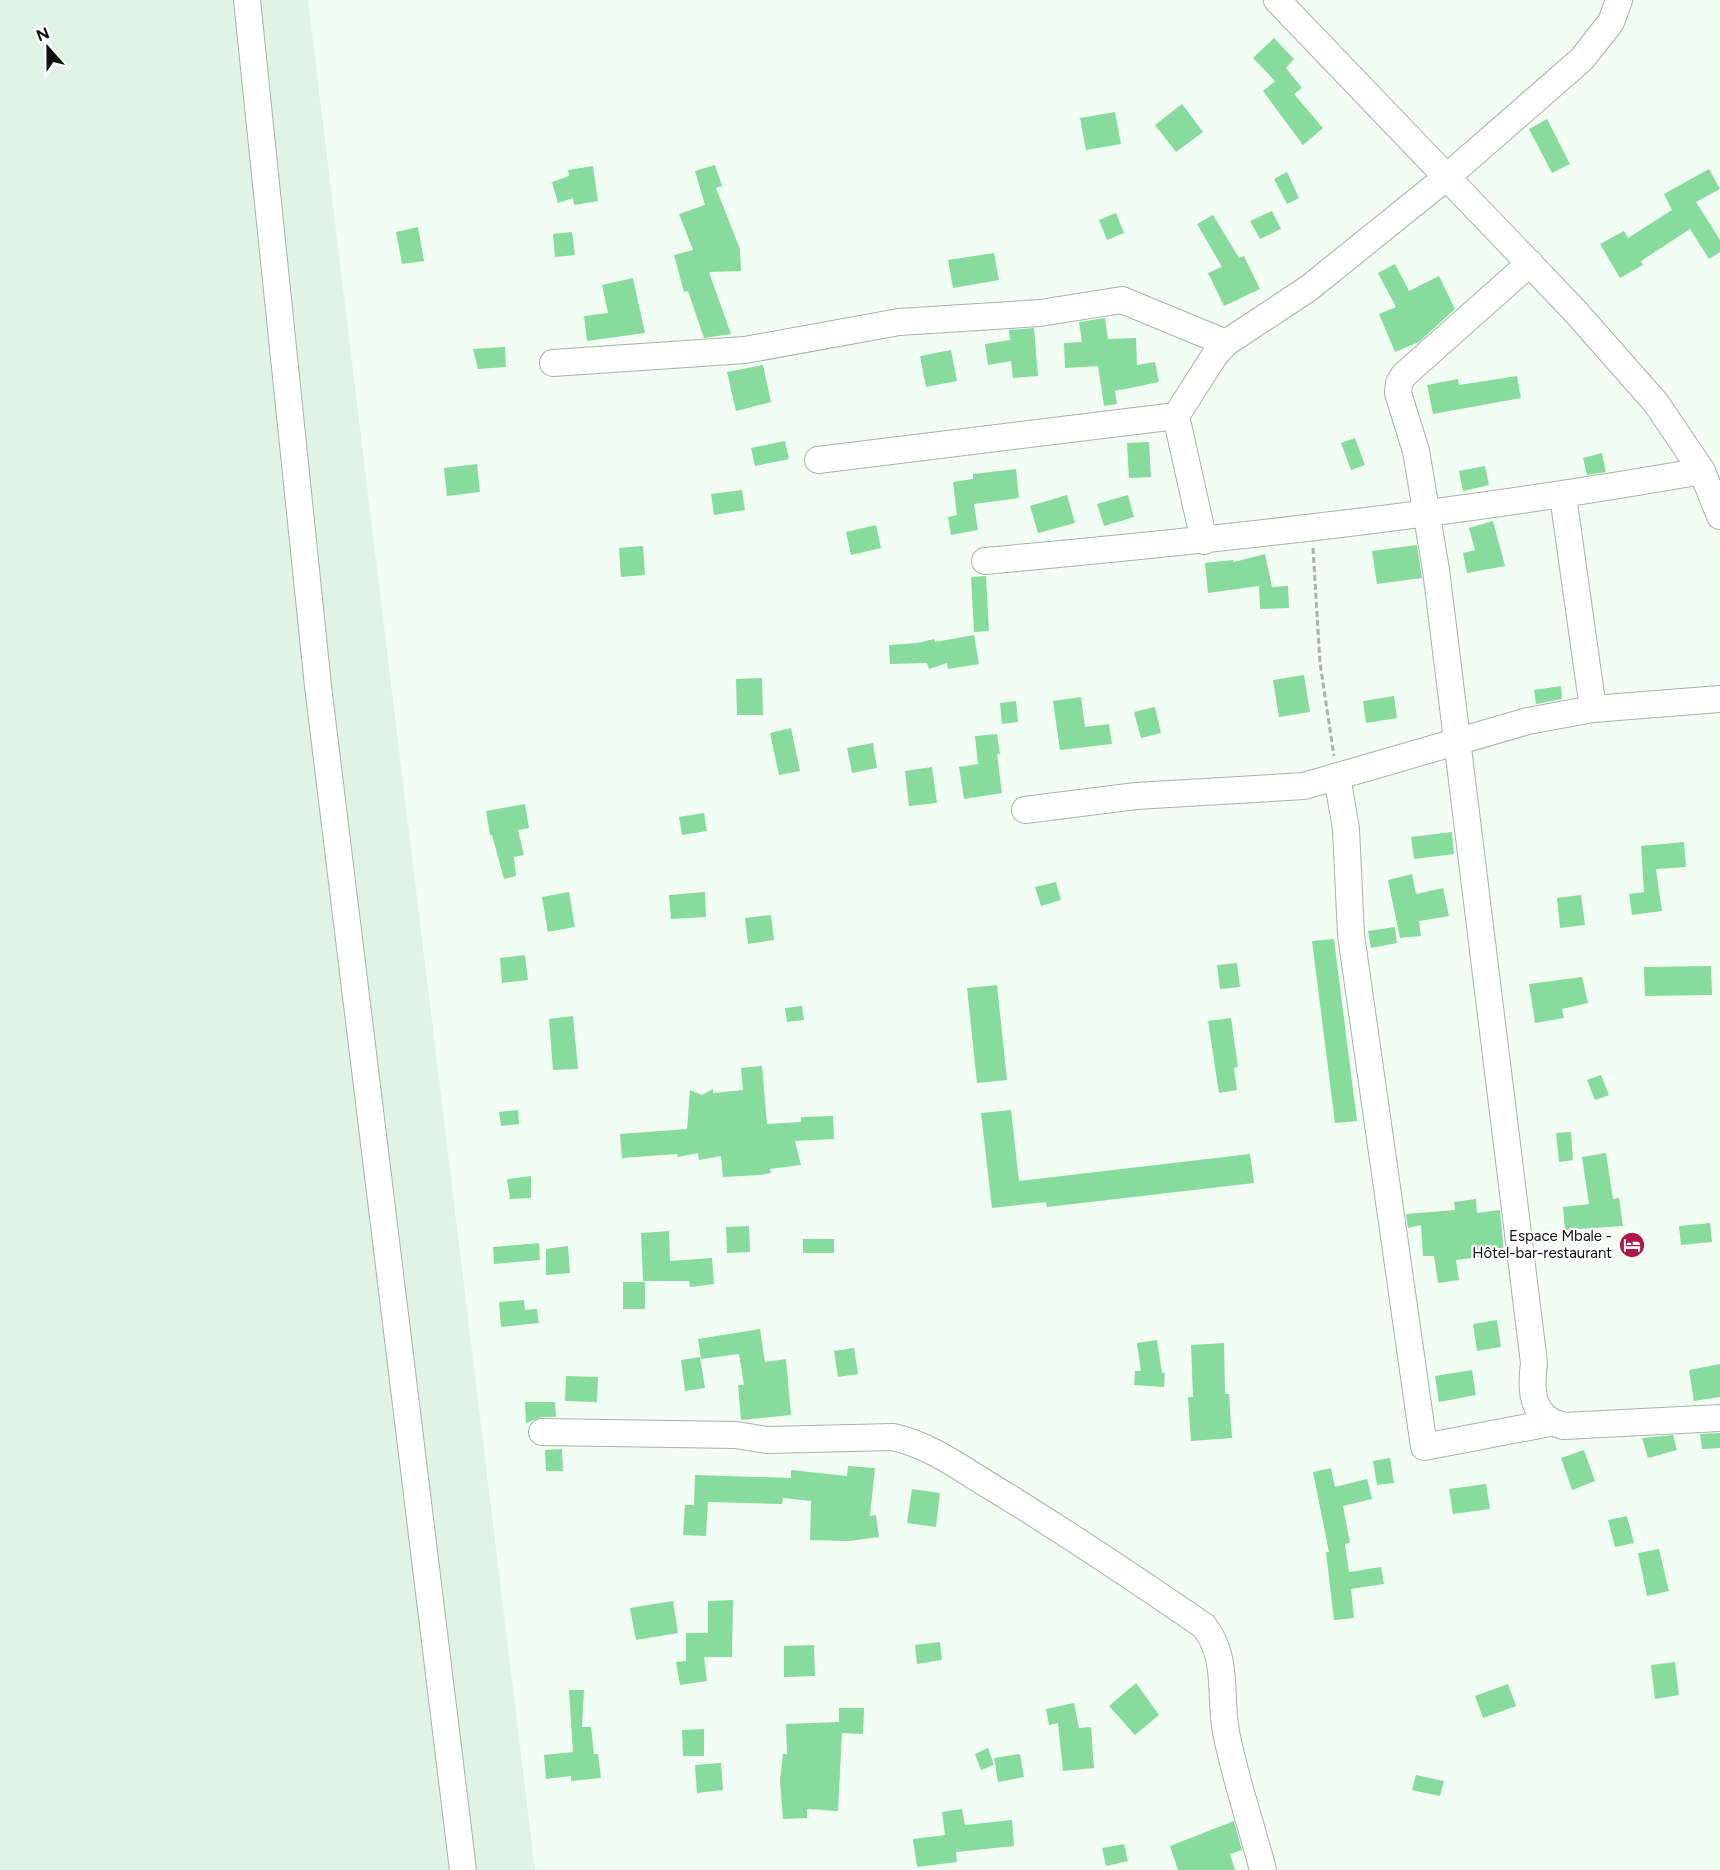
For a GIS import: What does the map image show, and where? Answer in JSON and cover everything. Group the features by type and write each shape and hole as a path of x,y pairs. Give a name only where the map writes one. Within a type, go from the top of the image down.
{"street":[{"path":"247,0 320,698 463,1870"},
{"path":"1277,0 1530,263 1656,404 1702,471 1720,516"},
{"path":"1204,541 1176,416 1215,355 1226,343 1309,288 1448,176 1582,59 1611,22 1619,0"},
{"path":"1530,263 1399,383 1398,393 1416,451 1450,671 1534,1363 1534,1396 1539,1413 1550,1423"},
{"path":"554,363 745,350 899,322 1047,312 1122,300 1140,305 1226,343"},
{"path":"818,460 1176,416"},
{"path":"985,561 1204,541 1563,496 1702,471"},
{"path":"1563,496 1593,709"},
{"path":"1025,810 1136,796 1304,786 1528,721 1593,709 1720,699"},
{"path":"1337,776 1346,829 1351,935 1424,1447 1550,1423 1564,1426 1720,1418"},
{"path":"542,1432 736,1435 767,1440 893,1437 911,1440 929,1449 1018,1503 1204,1626 1214,1638 1220,1651 1226,1731 1263,1870"}],"path":[{"path":"1313,527 1320,663 1337,776"}],"shaded area":[{"path":"0,0 308,0 535,1870 0,1870"}],"building":[{"path":"1274,38 1294,59 1286,68 1302,88 1294,94 1323,128 1303,145 1263,91 1275,81 1253,58"},
{"path":"1182,104 1203,132 1176,152 1155,125"},
{"path":"1115,112 1121,144 1086,150 1080,118"},
{"path":"1547,119 1570,164 1552,173 1529,129"},
{"path":"715,165 722,186 716,188 740,249 741,271 709,272 731,334 704,338 688,291 684,292 674,255 693,250 679,214 705,205 695,171"},
{"path":"593,166 598,201 574,205 573,198 558,203 552,182 569,176 568,170"},
{"path":"1709,169 1720,189 1696,202 1720,240 1720,252 1709,259 1690,229 1641,261 1643,265 1620,278 1600,244 1624,231 1628,238 1672,210 1664,194"},
{"path":"1287,172 1299,198 1287,204 1274,179"},
{"path":"1272,211 1281,229 1260,239 1250,221"},
{"path":"1116,213 1124,233 1107,240 1099,220"},
{"path":"1213,215 1239,258 1244,256 1260,289 1224,306 1208,273 1222,267 1197,224"},
{"path":"418,227 424,261 402,264 396,232"},
{"path":"572,232 575,255 555,257 553,234"},
{"path":"994,253 999,280 953,288 948,260"},
{"path":"1395,264 1409,291 1439,276 1455,309 1419,342 1395,352 1379,314 1396,307 1378,273"},
{"path":"633,278 645,333 587,341 584,316 608,313 602,285"},
{"path":"1105,318 1108,339 1136,338 1137,365 1155,362 1159,382 1115,391 1117,404 1104,406 1098,366 1065,368 1064,343 1082,342 1079,322"},
{"path":"1034,328 1038,376 1013,378 1011,361 988,365 985,344 1010,340 1009,330"},
{"path":"505,347 506,367 478,369 473,349"},
{"path":"951,350 957,381 926,387 920,356"},
{"path":"763,365 771,402 736,411 727,372"},
{"path":"1517,376 1521,398 1433,414 1427,385 1458,379 1459,385"},
{"path":"1355,438 1365,465 1351,470 1341,443"},
{"path":"785,441 789,459 755,466 751,448"},
{"path":"1149,442 1151,477 1129,478 1127,443"},
{"path":"1602,453 1606,472 1587,475 1583,458"},
{"path":"477,464 480,492 447,496 444,468"},
{"path":"1485,466 1489,485 1463,491 1459,471"},
{"path":"1016,469 1019,498 974,504 978,530 951,535 948,517 957,515 953,482 973,479 973,474"},
{"path":"742,490 745,510 714,515 711,494"},
{"path":"1067,495 1075,523 1038,533 1030,506"},
{"path":"1128,495 1134,517 1104,526 1097,504"},
{"path":"1493,521 1505,566 1467,573 1463,553 1475,550 1469,528"},
{"path":"876,525 881,548 851,555 846,532"},
{"path":"1417,545 1422,578 1377,584 1372,551"},
{"path":"643,546 645,575 621,577 619,548"},
{"path":"1265,554 1272,587 1288,586 1289,608 1260,609 1259,586 1208,593 1205,563 1233,560 1234,562"},
{"path":"986,576 989,631 974,632 971,577"},
{"path":"974,635 979,664 948,669 947,663 929,669 927,663 890,664 889,645 934,639 935,642"},
{"path":"1304,675 1310,712 1279,717 1273,680"},
{"path":"762,678 763,715 737,715 736,679"},
{"path":"1561,686 1562,699 1536,704 1534,690"},
{"path":"1394,696 1397,718 1366,723 1363,701"},
{"path":"1081,697 1085,727 1109,724 1112,744 1060,750 1053,701"},
{"path":"1016,701 1018,722 1002,724 1000,703"},
{"path":"1155,707 1161,733 1141,738 1134,712"},
{"path":"791,728 800,771 779,775 770,733"},
{"path":"997,734 1002,793 964,799 959,767 978,764 975,736"},
{"path":"873,743 877,768 852,773 847,748"},
{"path":"932,767 937,803 909,806 905,771"},
{"path":"525,804 529,828 518,830 524,855 514,857 516,876 504,879 492,835 490,835 486,811"},
{"path":"704,813 707,831 682,835 679,817"},
{"path":"1452,832 1454,854 1414,859 1411,837"},
{"path":"1684,842 1686,867 1656,869 1662,911 1632,915 1629,894 1644,892 1641,846"},
{"path":"1412,874 1416,894 1443,888 1449,916 1419,921 1421,936 1400,938 1388,880"},
{"path":"1056,882 1061,900 1041,906 1035,887"},
{"path":"569,892 575,927 548,932 542,897"},
{"path":"705,892 706,917 671,919 669,895"},
{"path":"1581,895 1585,925 1560,928 1557,898"},
{"path":"771,915 774,940 748,944 745,918"},
{"path":"1395,927 1397,943 1371,948 1368,931"},
{"path":"1334,939 1357,1121 1335,1123 1312,941"},
{"path":"525,955 528,980 502,983 500,958"},
{"path":"1237,963 1240,987 1220,989 1217,965"},
{"path":"1711,966 1712,995 1645,996 1644,967"},
{"path":"1582,977 1588,1003 1562,1009 1564,1018 1535,1023 1529,984"},
{"path":"997,985 1007,1080 977,1083 967,988"},
{"path":"802,1006 804,1020 787,1022 785,1008"},
{"path":"573,1016 578,1069 553,1070 549,1019"},
{"path":"1231,1018 1238,1067 1234,1068 1237,1090 1219,1093 1208,1021"},
{"path":"762,1066 767,1124 801,1122 801,1117 833,1116 834,1139 795,1141 801,1165 770,1169 771,1173 760,1175 723,1177 721,1156 699,1160 698,1153 678,1157 677,1154 622,1158 620,1134 687,1129 690,1090 702,1095 713,1089 713,1093 743,1090 741,1068"},
{"path":"1601,1075 1609,1095 1595,1100 1587,1080"},
{"path":"518,1110 519,1124 501,1126 499,1112"},
{"path":"1011,1110 1019,1181 1250,1154 1254,1183 1047,1207 1046,1202 992,1208 981,1113"},
{"path":"1571,1132 1573,1160 1559,1162 1556,1133"},
{"path":"1606,1153 1613,1199 1619,1198 1623,1226 1565,1230 1563,1207 1589,1204 1582,1157"},
{"path":"531,1176 531,1198 510,1199 507,1179"},
{"path":"1476,1199 1477,1213 1500,1210 1504,1254 1456,1260 1459,1280 1438,1283 1434,1256 1423,1256 1421,1225 1408,1228 1406,1214 1455,1210 1454,1202"},
{"path":"1710,1223 1712,1242 1681,1245 1679,1226"},
{"path":"749,1226 750,1252 727,1253 726,1227"},
{"path":"669,1231 670,1261 712,1258 714,1284 690,1287 689,1281 643,1281 641,1233"},
{"path":"803,1239 834,1239 834,1253 803,1253"},
{"path":"539,1243 540,1260 494,1264 493,1247"},
{"path":"568,1246 570,1273 546,1275 546,1249"},
{"path":"623,1282 645,1282 645,1309 623,1309"},
{"path":"524,1300 525,1310 537,1309 539,1323 501,1327 499,1302"},
{"path":"1497,1320 1501,1347 1477,1351 1473,1324"},
{"path":"760,1329 765,1362 786,1359 791,1415 741,1420 738,1385 744,1385 739,1354 701,1359 698,1339"},
{"path":"1157,1340 1162,1373 1165,1373 1164,1387 1134,1385 1135,1371 1141,1371 1137,1343"},
{"path":"1224,1343 1225,1394 1229,1394 1232,1438 1191,1441 1188,1397 1193,1397 1191,1345"},
{"path":"854,1348 858,1374 838,1377 834,1351"},
{"path":"700,1357 705,1388 685,1391 681,1360"},
{"path":"1720,1364 1720,1397 1694,1401 1689,1370"},
{"path":"1472,1370 1476,1395 1439,1402 1435,1376"},
{"path":"566,1376 598,1377 597,1402 565,1401"},
{"path":"525,1402 555,1402 556,1417 542,1417 526,1423"},
{"path":"1720,1433 1720,1448 1702,1449 1700,1434"},
{"path":"1673,1435 1677,1450 1648,1458 1642,1438"},
{"path":"562,1449 563,1471 546,1471 545,1450"},
{"path":"1584,1450 1595,1481 1572,1490 1561,1458"},
{"path":"1390,1458 1394,1483 1377,1485 1373,1461"},
{"path":"848,1466 875,1468 870,1516 876,1515 879,1537 849,1541 810,1540 811,1501 783,1498 782,1504 708,1502 706,1536 683,1535 685,1505 694,1505 695,1475 791,1478 791,1470 847,1476"},
{"path":"1331,1468 1335,1487 1367,1479 1372,1499 1343,1506 1350,1543 1345,1544 1349,1572 1381,1567 1384,1584 1351,1589 1354,1618 1334,1620 1326,1552 1329,1552 1313,1472"},
{"path":"1486,1484 1490,1509 1453,1514 1449,1489"},
{"path":"912,1489 940,1493 936,1527 907,1523"},
{"path":"1627,1516 1634,1543 1615,1547 1608,1520"},
{"path":"1659,1549 1669,1591 1647,1596 1638,1553"},
{"path":"733,1600 732,1657 704,1657 707,1681 680,1685 676,1662 686,1661 686,1633 708,1633 708,1601"},
{"path":"673,1601 678,1633 636,1640 630,1608"},
{"path":"940,1642 942,1660 917,1664 915,1645"},
{"path":"814,1645 815,1676 784,1677 784,1646"},
{"path":"1675,1662 1679,1695 1655,1699 1651,1665"},
{"path":"1136,1683 1159,1715 1135,1735 1109,1706"},
{"path":"1508,1684 1516,1706 1483,1718 1475,1696"},
{"path":"569,1690 584,1690 582,1727 591,1727 594,1754 598,1754 601,1778 571,1781 571,1776 546,1779 544,1755 573,1752"},
{"path":"1074,1703 1079,1728 1091,1727 1094,1768 1063,1771 1058,1723 1049,1725 1046,1709"},
{"path":"839,1708 864,1708 863,1734 842,1733 838,1811 807,1809 807,1818 783,1819 780,1781 783,1754 787,1754 786,1724 839,1722"},
{"path":"704,1729 704,1756 683,1756 682,1730"},
{"path":"988,1748 994,1765 981,1770 975,1754"},
{"path":"1020,1754 1024,1777 998,1782 994,1758"},
{"path":"721,1763 723,1790 697,1793 695,1765"},
{"path":"1416,1775 1444,1781 1440,1796 1412,1790"},
{"path":"962,1809 965,1825 1012,1820 1014,1846 956,1852 957,1862 917,1867 913,1839 945,1835 942,1812"},
{"path":"1234,1821 1242,1850 1230,1854 1235,1870 1178,1870 1170,1846"},
{"path":"1124,1844 1128,1861 1106,1866 1102,1848"}],"place":[{"name":"Espace Mbale - Hôtel-bar-restaurant","path":"1632,1245"}]}
